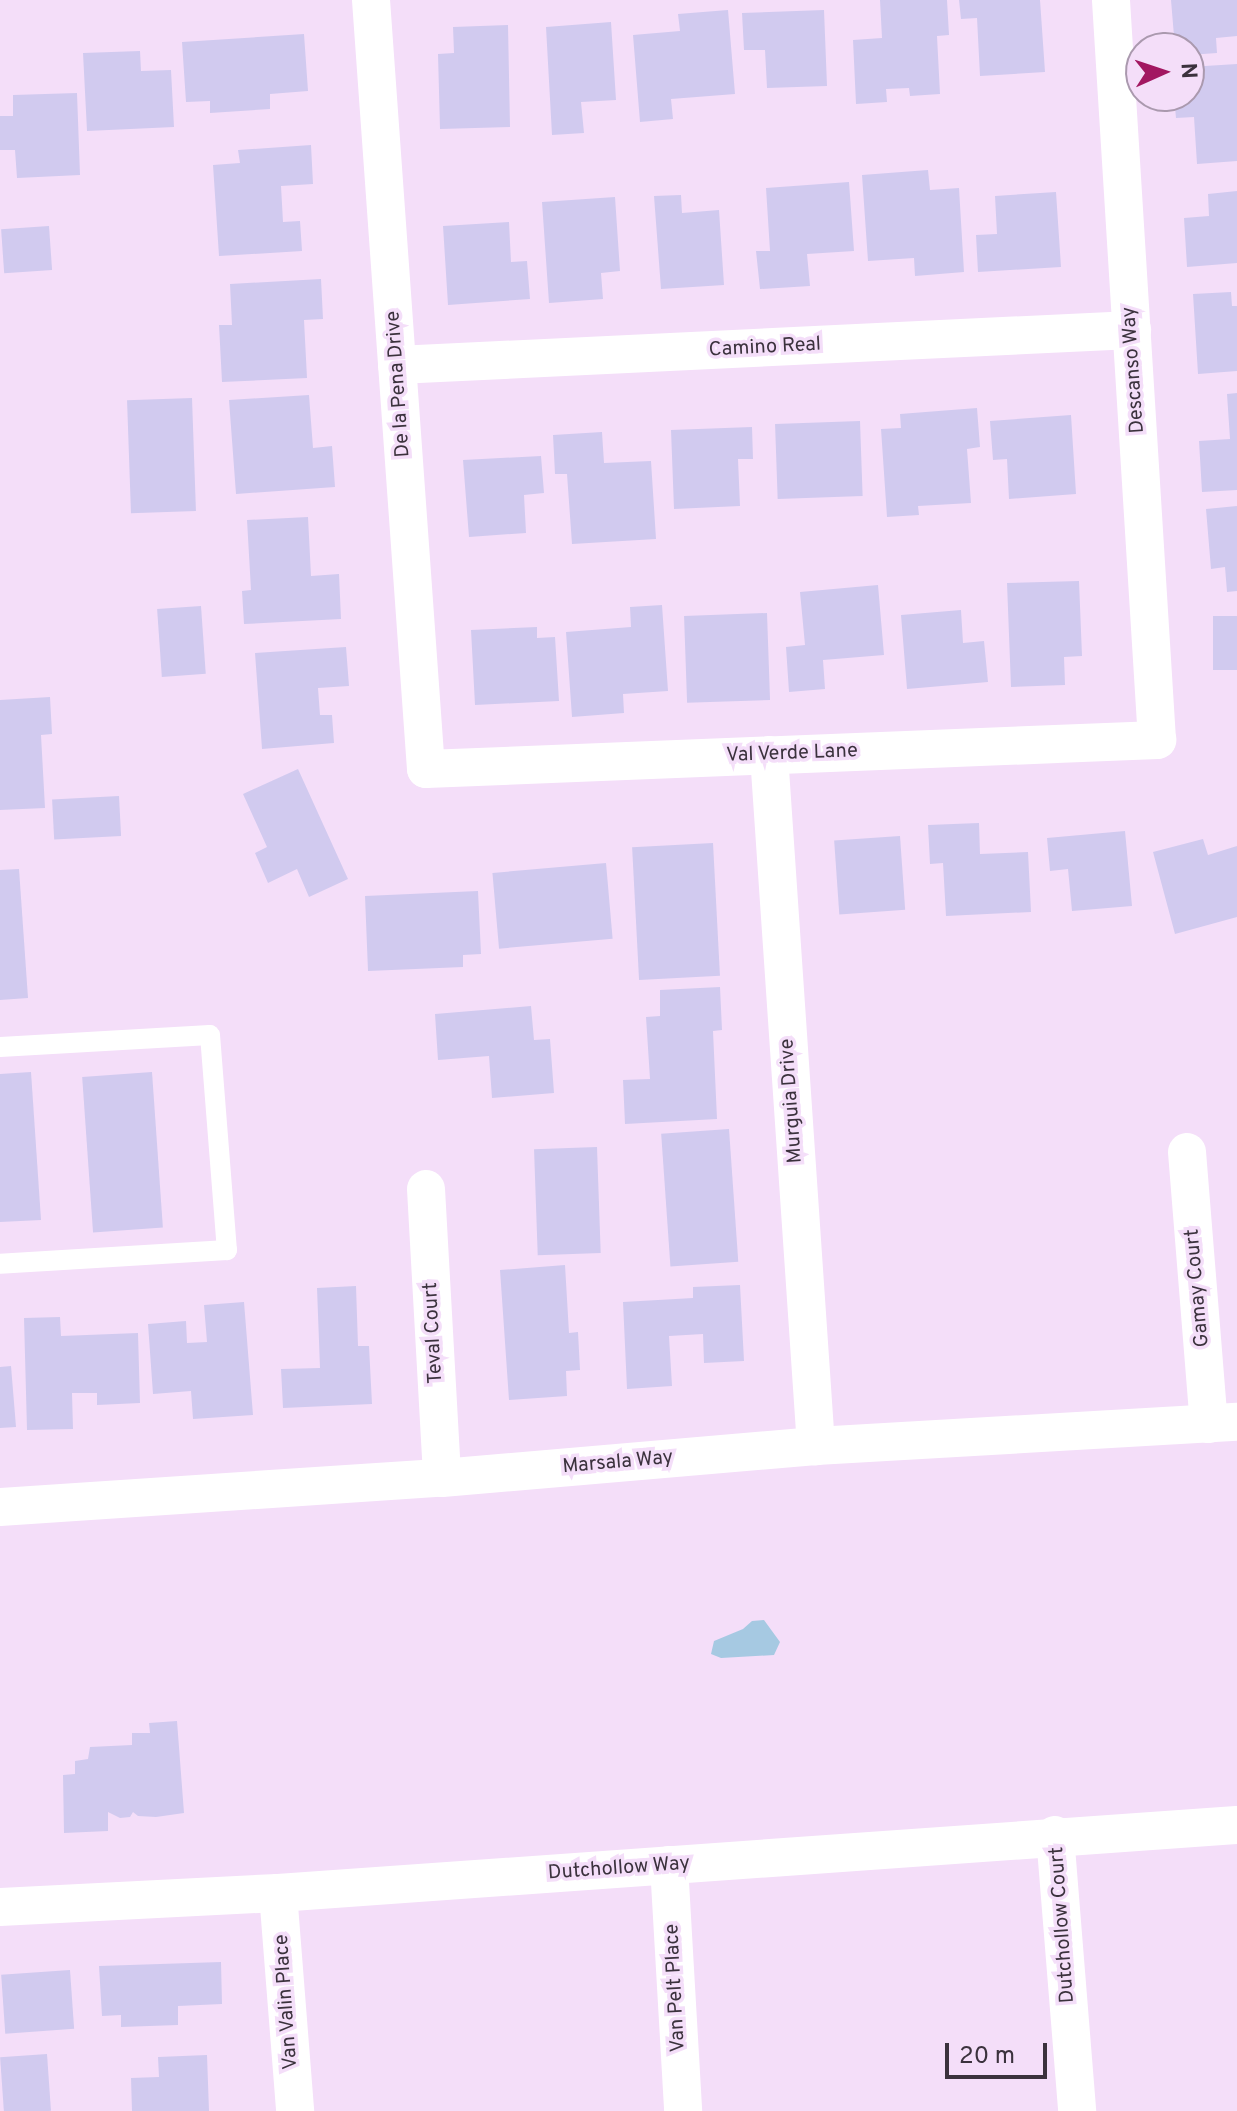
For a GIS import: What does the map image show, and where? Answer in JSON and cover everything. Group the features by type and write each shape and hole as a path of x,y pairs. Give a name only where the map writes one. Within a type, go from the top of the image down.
{"street":[{"name":"De la Pena Drive","path":"371,0 426,769"},
{"name":"Descanso Way","path":"1111,0 1157,740"},
{"name":"Camino Real","path":"397,365 1132,330"},
{"name":"Val Verde Lane","path":"426,769 1157,740"},
{"name":"Murguia Drive","path":"769,755 816,1446"},
{"name":"Gamay Court","path":"1187,1152 1223,1423"},
{"name":"Teval Court","path":"426,1189 442,1478"},
{"name":"Marsala Way","path":"0,1507 442,1478 816,1446 1223,1423"},
{"name":"Dutchollow Way","path":"0,1907 278,1893 1055,1835 1237,1825"},
{"name":"Dutchollow Court","path":"1055,1835 1077,2111"},
{"name":"Van Pelt Place","path":"669,1865 683,2111"},
{"name":"Van Valin Place","path":"278,1893 295,2111"}],"lane":[{"path":"0,1047 210,1035 227,1250 0,1264"}],"water":[{"path":"764,1620 780,1642 774,1655 721,1658 711,1654 714,1641 743,1629 752,1621"}],"building":[{"path":"880,0 947,0 949,35 937,36 940,94 910,96 909,88 886,89 887,102 856,104 853,40 882,38"},
{"path":"959,0 1040,0 1045,72 980,76 977,18 961,19"},
{"path":"1171,0 1237,0 1237,36 1216,38 1217,53 1205,54 1205,32 1174,32"},
{"path":"728,10 735,94 671,99 673,119 640,122 633,35 680,31 678,14"},
{"path":"824,10 827,86 767,88 765,50 744,50 742,13"},
{"path":"611,22 616,100 581,102 584,133 552,135 546,27"},
{"path":"508,25 510,127 440,129 438,54 454,53 453,27"},
{"path":"304,34 308,91 270,94 270,109 210,113 210,101 186,102 182,42"},
{"path":"140,51 141,71 171,70 174,127 87,131 83,53"},
{"path":"1237,64 1237,161 1197,164 1194,117 1176,118 1175,112 1205,112 1205,66"},
{"path":"77,93 80,175 17,178 15,150 0,150 0,116 13,116 13,95"},
{"path":"311,145 313,184 281,186 283,222 300,221 302,251 219,256 213,165 240,163 238,150"},
{"path":"928,170 930,190 959,188 964,272 915,276 914,258 868,261 862,175"},
{"path":"849,182 854,251 807,254 810,286 760,289 756,251 770,251 766,188"},
{"path":"1237,191 1237,263 1187,267 1184,218 1209,216 1208,194"},
{"path":"1056,192 1061,267 978,272 976,235 997,234 995,196"},
{"path":"681,195 682,213 719,210 724,285 661,289 654,196"},
{"path":"615,197 620,271 601,273 603,299 549,303 542,202"},
{"path":"509,222 511,262 527,261 530,299 448,305 443,226"},
{"path":"49,226 52,270 4,273 1,229"},
{"path":"321,279 323,319 304,320 307,378 222,382 219,325 232,325 230,284"},
{"path":"1231,292 1232,306 1237,306 1237,371 1198,374 1193,294"},
{"path":"1237,393 1237,490 1202,492 1199,441 1230,439 1227,394"},
{"path":"309,395 313,448 332,446 335,487 236,494 229,400"},
{"path":"192,398 196,511 131,513 127,400"},
{"path":"977,408 980,447 967,449 971,503 918,506 919,515 887,517 881,429 901,428 900,414"},
{"path":"1071,415 1076,494 1009,499 1007,459 993,460 990,421"},
{"path":"860,421 863,496 778,499 775,424"},
{"path":"752,427 753,459 738,459 740,506 674,509 671,430"},
{"path":"602,432 604,463 651,461 656,539 572,544 567,474 555,474 553,435"},
{"path":"541,456 544,493 524,495 526,533 469,537 463,460"},
{"path":"1237,506 1237,591 1227,592 1225,567 1211,569 1206,509"},
{"path":"308,517 311,576 339,574 341,619 244,624 242,591 251,590 247,520"},
{"path":"1079,581 1082,656 1064,657 1065,685 1011,687 1007,583"},
{"path":"878,585 884,655 823,660 825,689 789,692 786,647 805,645 800,592"},
{"path":"662,605 668,691 623,694 624,713 572,717 566,632 631,627 630,607"},
{"path":"201,606 206,674 162,677 157,609"},
{"path":"961,610 963,643 984,641 988,682 907,689 901,615"},
{"path":"767,613 770,700 687,703 684,616"},
{"path":"1213,616 1237,616 1237,670 1213,670"},
{"path":"537,627 537,638 555,637 559,701 475,705 471,630"},
{"path":"346,647 349,686 318,688 320,715 332,715 334,743 262,749 255,653"},
{"path":"50,697 52,734 41,735 45,808 0,810 0,700"},
{"path":"298,769 348,879 309,897 297,869 268,883 255,853 267,847 243,794"},
{"path":"119,796 121,836 54,839 52,800"},
{"path":"979,823 980,854 1028,852 1031,912 946,916 943,863 930,864 928,825"},
{"path":"1125,831 1132,906 1072,911 1068,869 1050,871 1047,838"},
{"path":"900,836 905,910 839,914 834,841"},
{"path":"1203,839 1208,855 1237,846 1237,917 1175,934 1153,852"},
{"path":"713,843 720,976 639,980 632,847"},
{"path":"606,863 613,939 499,949 492,873"},
{"path":"19,869 28,998 0,1000 0,870"},
{"path":"478,891 481,954 463,955 463,967 368,971 365,896"},
{"path":"720,987 722,1030 713,1031 717,1119 625,1124 623,1080 650,1079 646,1017 660,1016 660,990"},
{"path":"531,1006 534,1040 550,1039 554,1093 492,1098 489,1056 438,1060 435,1014"},
{"path":"31,1072 41,1220 0,1222 0,1074"},
{"path":"152,1072 163,1228 93,1233 82,1077"},
{"path":"729,1129 738,1262 670,1266 661,1134"},
{"path":"597,1147 601,1253 538,1255 534,1149"},
{"path":"565,1265 569,1333 578,1332 580,1370 566,1371 567,1396 509,1400 500,1270"},
{"path":"740,1285 744,1361 704,1363 703,1334 669,1336 672,1386 627,1389 623,1302 693,1298 693,1287"},
{"path":"356,1286 358,1346 369,1346 372,1404 283,1408 281,1369 320,1368 317,1288"},
{"path":"244,1302 253,1415 193,1419 191,1391 153,1394 148,1324 186,1321 187,1343 207,1342 204,1305"},
{"path":"60,1317 61,1336 138,1333 140,1403 97,1405 97,1393 72,1393 73,1429 27,1430 24,1318"},
{"path":"11,1366 16,1427 0,1428 0,1367"},
{"path":"177,1721 184,1813 156,1817 138,1816 133,1812 130,1817 120,1818 108,1812 108,1831 64,1833 63,1775 75,1774 75,1761 88,1759 90,1747 132,1745 132,1733 150,1733 149,1723"},
{"path":"221,1962 222,2004 178,2006 178,2025 121,2027 121,2015 102,2016 99,1966"},
{"path":"70,1970 74,2029 5,2034 1,1975"},
{"path":"47,2054 51,2111 4,2111 0,2057"},
{"path":"207,2055 209,2111 132,2111 131,2078 159,2077 158,2057"}]}
